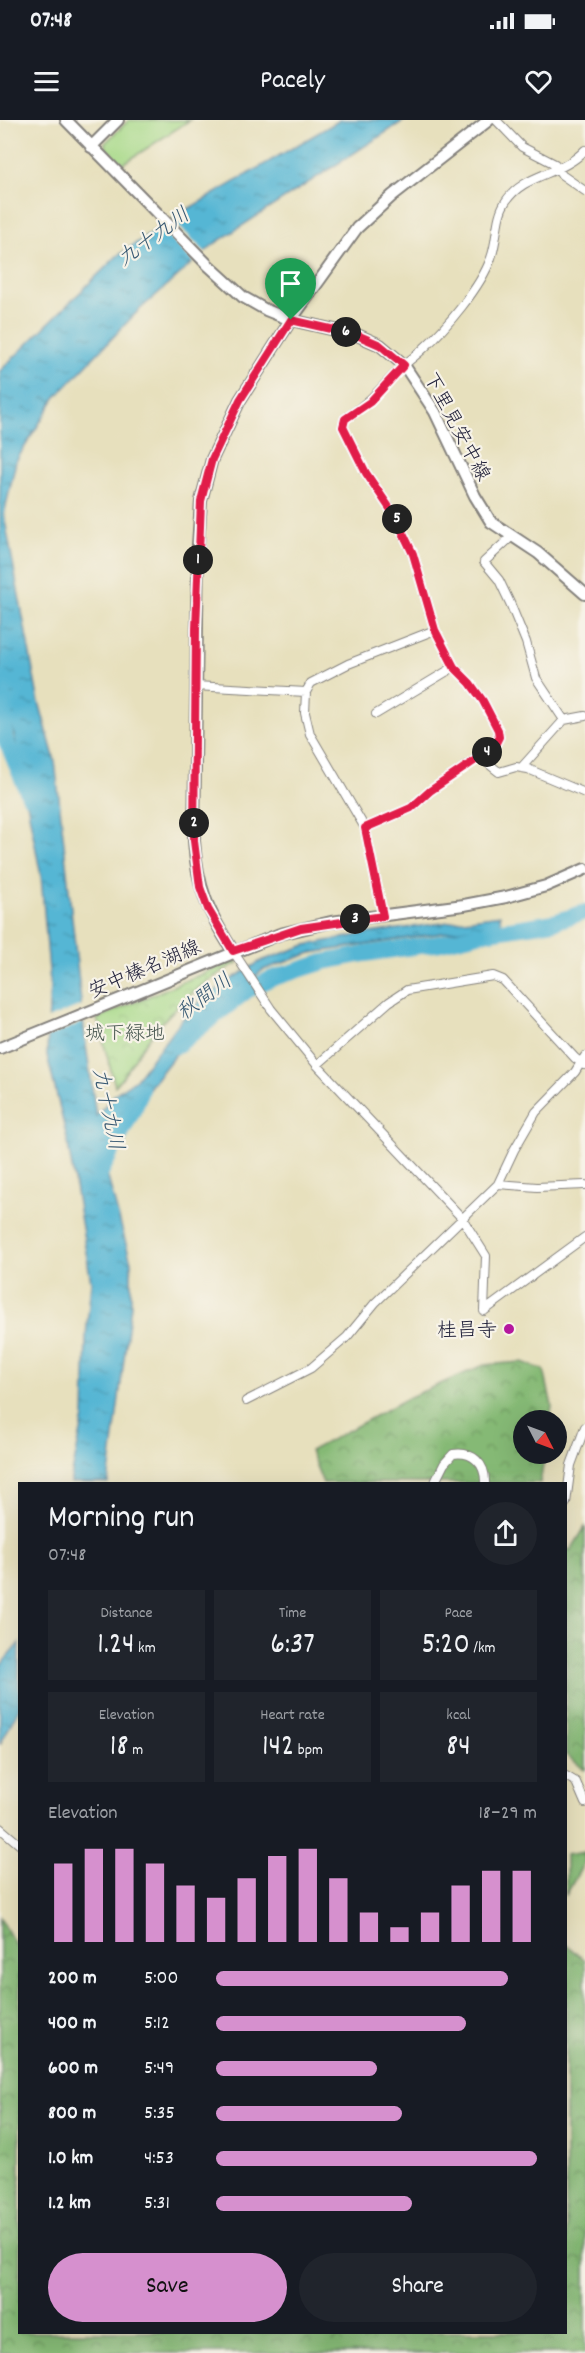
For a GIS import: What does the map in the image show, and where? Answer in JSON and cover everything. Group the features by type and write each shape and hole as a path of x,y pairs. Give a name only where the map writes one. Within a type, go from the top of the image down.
{"main road":[{"name":"下里見安中線","path":"66,120 90,147 243,297 291,320 357,335 380,345 404,365 435,412 475,496 491,522 538,553 585,594"},
{"path":"90,147 118,120"},
{"path":"233,951 208,909 195,865 198,545 201,501 212,459 240,400 291,320 357,228 393,195 489,120"},
{"name":"安中榛名湖線","path":"0,1048 233,951 301,928 506,897 546,886 585,869"}],"street":[{"path":"496,120 522,147 555,164 577,187 585,191"},
{"path":"365,828 411,808 430,791 495,745 499,737 498,730 483,701 454,667 435,630 413,554 395,516 366,473 343,427 345,419 370,402 404,365 448,324 481,277 491,258 505,202 516,189 559,169 576,159 585,150"},
{"path":"511,537 484,562 499,580 510,603 526,642 536,678 564,720"},
{"path":"383,916 365,828 310,735 305,713 306,692 311,683 348,664 435,630"},
{"path":"376,714 454,667"},
{"path":"195,687 306,692"},
{"path":"521,768 564,720 585,716"},
{"path":"480,757 499,772 528,769 585,793"},
{"path":"233,951 271,1010 317,1065 462,1218 486,1256 484,1311 585,1237"},
{"path":"246,1401 311,1368 347,1337 375,1303 498,1184 536,1112 584,1062 503,980 493,976 407,990 389,1002 317,1065"},
{"path":"498,1184 537,1187 585,1185"},
{"path":"567,1495 571,1465 585,1427"},
{"path":"435,1482 444,1464 453,1454 465,1452 475,1457 482,1466 485,1482"},
{"path":"567,1777 576,1782 585,1803"},
{"path":"0,1828 18,1843"}],"green space":[{"path":"129,120 190,120 123,164 105,147 105,143"},
{"name":"城下緑地","path":"235,960 238,964 208,981 173,1010 140,1050 115,1086 97,1018"},
{"path":"522,1362 544,1370 551,1410 513,1410 513,1464 543,1464 540,1482 323,1482 310,1451 410,1397 484,1365"},
{"path":"585,1527 585,1770 567,1756 567,1549 571,1550"},
{"path":"585,1852 585,1861 567,1893 567,1855"},
{"path":"0,1917 18,1949 18,2334 567,2334 567,1946 585,1960 585,2353 0,2353"}],"water":[{"path":"340,120 405,120 214,244 138,311 55,398 16,461 4,515 38,698 55,761 85,1038 96,1116 115,1094 136,1079 190,1009 261,961 306,945 369,933 500,915 501,924 311,953 263,970 210,1011 152,1084 102,1156 131,1262 131,1305 108,1482 70,1482 84,1417 86,1336 91,1282 67,1138 47,1055 50,983 41,876 13,730 0,698 0,371 117,256 183,212"},
{"path":"18,1644 18,1710 0,1745 0,1666"}],"pier":[{"path":"170,217 207,254 196,264 157,226"},
{"path":"84,1004 86,1021 45,1038 45,1020"}],"waterway":[{"name":"九十九川","path":"0,677 4,703 5,738 29,796"},
{"name":"秋間川","path":"177,1046 248,990 270,979 324,962 554,922 585,912"},
{"name":"秋間川","path":"99,1176 136,1105 141,1090"}],"place":[{"name":"桂昌寺","path":"509,1329"}],"route":[{"path":"291,320 357,335 380,345 404,365 370,402 345,419 343,427 366,473 395,516 413,554 435,630 454,667 483,701 498,730 499,737 495,745 486,753 430,791 411,808 365,828 383,916 301,928 233,951 208,909 195,865 196,629 201,501 212,459 240,400 291,320"}]}
